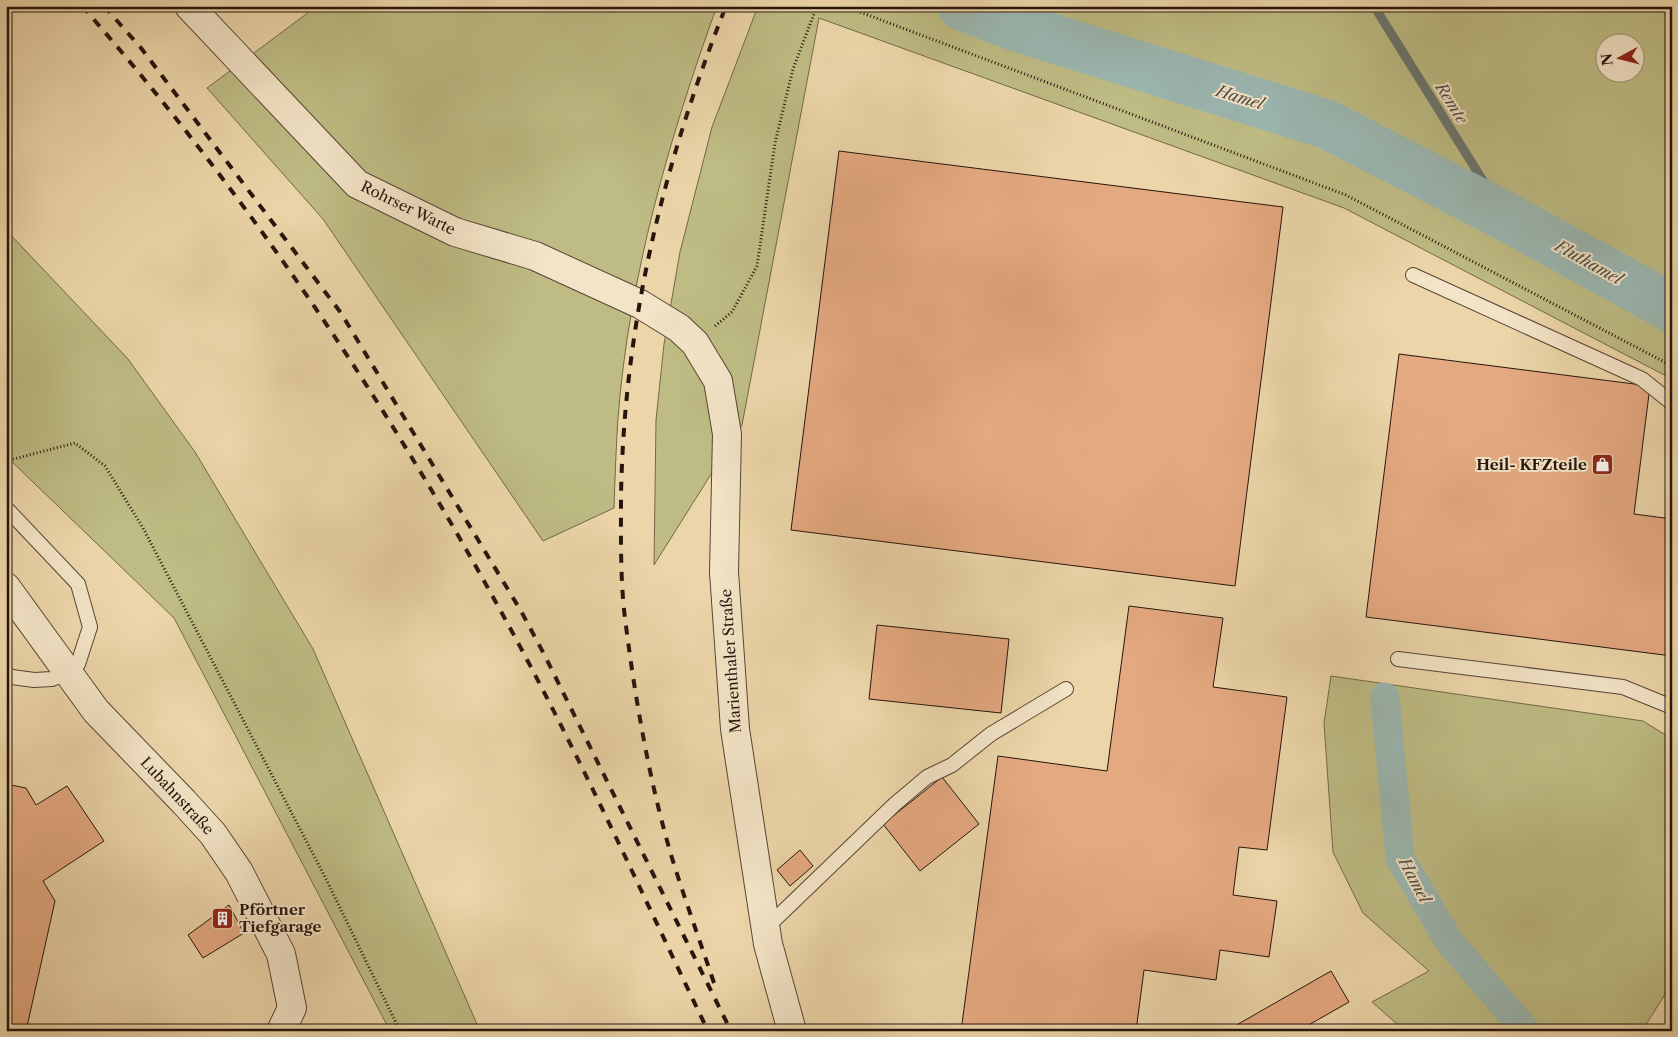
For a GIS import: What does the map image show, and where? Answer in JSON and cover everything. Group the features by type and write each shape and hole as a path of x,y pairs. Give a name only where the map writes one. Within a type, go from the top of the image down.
{"street":[{"name":"Rohrser Warte","path":"189,6 357,184 455,232 535,256 656,313"},
{"name":"Marienthaler Straße","path":"656,313 679,328 695,343 718,381 727,434 724,572 735,729 765,929 792,1031"},
{"name":"Lubahnstraße","path":"6,587 96,711 213,834 239,872 281,954 292,1008 281,1031"}],"lane":[{"path":"1413,275 1642,379 1672,403"},
{"path":"6,508 78,584 90,627 78,664 67,672 52,679 34,680 12,677 6,674"},
{"path":"1398,659 1623,687 1672,707"},
{"path":"765,929 895,804 927,777 952,765 991,734 1066,689"}],"path":[{"path":"695,343 732,312 757,266 775,143 793,69 817,6"},
{"path":"844,6 1346,195 1672,366"},
{"path":"6,461 75,443 105,466 148,537 325,877 400,1031"}],"shaded area":[{"path":"317,6 717,6 667,157 631,313 623,365 618,418 614,508 543,541 323,219 207,88"},
{"path":"758,6 1672,6 1672,379 1344,208 819,18 742,425 654,565 656,420 664,344 680,252 712,127"},
{"path":"6,230 128,359 195,452 313,649 480,1031 390,1031 174,618 6,456"},
{"path":"1331,676 1643,721 1672,739 1672,983 1642,1031 1405,1031 1372,1002 1429,971 1363,913 1333,852 1324,723"}],"building":[{"path":"839,151 1283,207 1235,586 791,530"},
{"path":"1399,354 1650,386 1634,514 1672,519 1672,656 1366,617"},
{"path":"1129,606 1223,618 1213,687 1287,697 1267,850 1239,847 1233,895 1277,901 1269,957 1220,950 1216,980 1144,970 1136,1031 961,1031 998,756 1107,771"},
{"path":"877,625 1009,639 1001,713 869,699"},
{"path":"942,777 979,824 920,871 883,824"},
{"path":"6,784 26,788 36,805 67,786 104,841 43,881 55,901 26,1031 6,1031"},
{"path":"800,850 813,866 790,886 777,870"},
{"name":"Pförtner Tiefgarage","path":"229,905 244,933 203,958 188,935"},
{"path":"1331,971 1349,1002 1298,1031 1226,1031"}],"waterway":[{"name":"Hamel","path":"962,6 1013,26 1326,124 1505,216 1672,308"},
{"name":"Remte","path":"1374,6 1505,216"},
{"name":"Hamel","path":"1385,697 1400,858 1449,941 1526,1031"}],"railway":[{"path":"82,6 204,154 262,232 317,310 421,473 470,555 541,687 708,1031"},
{"path":"104,6 141,48 341,313 521,611 731,1031"},
{"path":"714,983 672,858 644,744 624,610 621,561 621,496 624,432 630,369 639,307 651,246 683,125 726,6"}],"place":[{"name":"Heil- KFZteile","path":"1603,465"},
{"name":"Pförtner Tiefgarage","path":"223,919"}],"water label":[{"name":"Fluthamel","path":"1589,262"}]}
